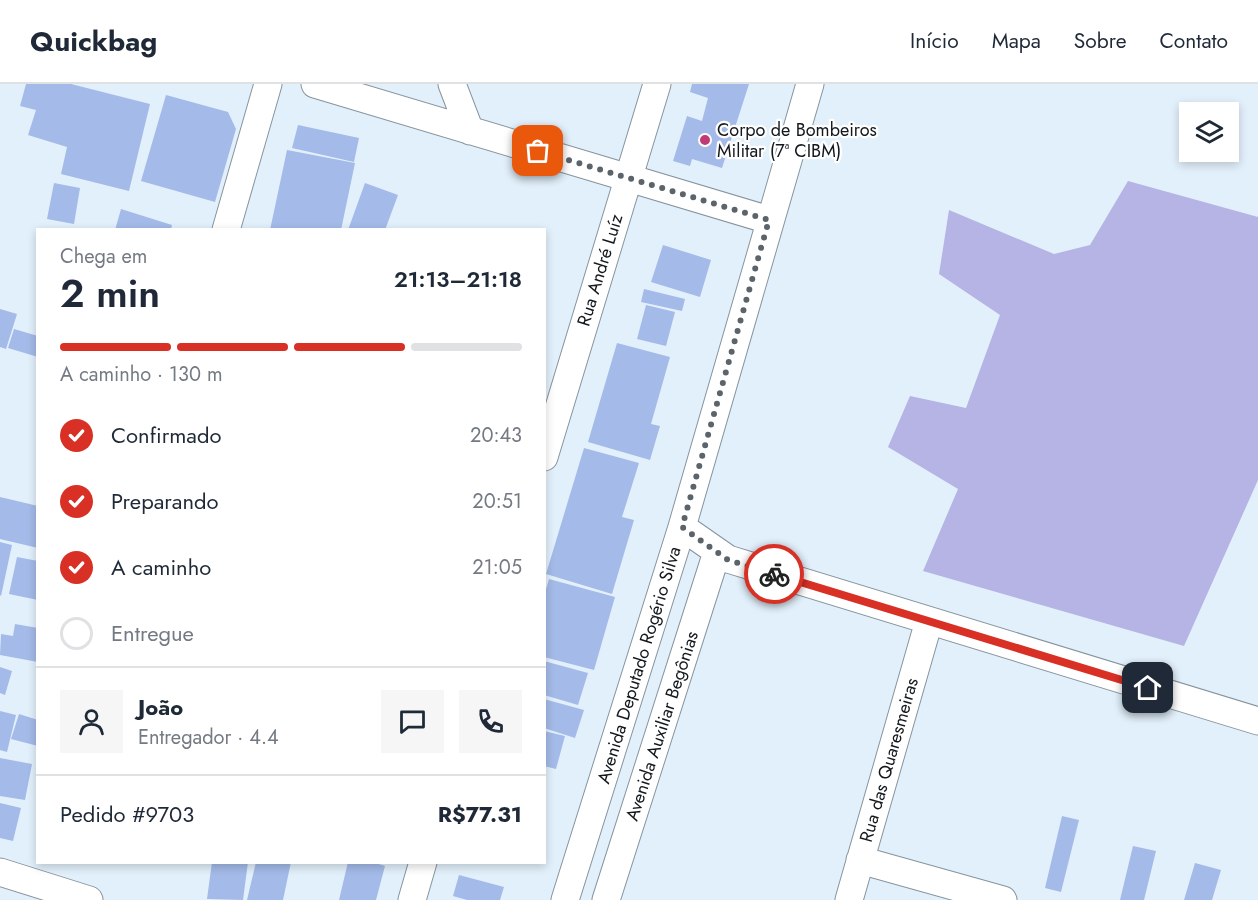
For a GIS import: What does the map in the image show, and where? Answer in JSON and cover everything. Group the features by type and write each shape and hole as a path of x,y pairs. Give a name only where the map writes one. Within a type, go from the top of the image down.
{"street":[{"path":"227,228 268,84"},
{"path":"315,84 769,220"},
{"path":"452,84 470,131"},
{"name":"Rua André Luíz","path":"546,450 657,84"},
{"name":"Avenida Deputado Rogério Silva","path":"565,900 682,527 810,84"},
{"path":"682,527 728,560 1258,721"},
{"name":"Avenida Auxiliar Begônias","path":"606,900 717,552"},
{"name":"Rua das Quaresmeiras","path":"849,900 929,621"},
{"path":"860,860 1003,900"},
{"path":"412,900 422,864"},
{"path":"0,872 40,873 89,900"}],"shaded area":[{"path":"1128,181 1258,217 1258,480 1184,646 923,571 958,489 888,447 910,396 966,408 1000,315 939,274 949,210 1054,254 1090,245"}],"building":[{"path":"26,84 71,84 150,104 129,191 61,174 67,147 28,135 36,110 20,106"},
{"name":"Corpo de Bombeiros Militar (7ª CIBM)","path":"692,84 749,84 722,168 692,159 690,166 673,161 687,116 702,121 708,98 690,92"},
{"path":"166,95 228,112 236,129 215,202 141,181"},
{"path":"298,125 359,138 354,162 292,148"},
{"path":"287,150 355,163 341,228 270,228"},
{"path":"54,183 80,188 74,224 47,219"},
{"path":"365,183 398,195 386,228 349,228"},
{"path":"121,209 172,225 171,228 116,228"},
{"path":"663,245 711,260 700,297 651,282"},
{"path":"644,289 685,299 682,311 641,302"},
{"path":"646,305 675,312 666,346 637,339"},
{"path":"0,309 17,314 6,349 0,347"},
{"path":"14,329 36,335 36,356 8,348"},
{"path":"617,343 670,357 651,424 660,426 650,460 588,442"},
{"path":"584,448 639,463 622,517 634,520 612,594 546,574"},
{"path":"0,497 36,506 36,548 0,539"},
{"path":"0,542 12,545 1,596 0,595"},
{"path":"17,557 36,561 36,600 9,594"},
{"path":"549,579 615,597 594,670 546,658 546,589"},
{"path":"15,624 36,628 36,662 0,655 1,634 13,636"},
{"path":"546,662 588,673 578,705 546,696"},
{"path":"0,667 12,671 5,695 0,693"},
{"path":"546,700 584,710 575,738 546,729"},
{"path":"0,711 16,715 7,752 0,750"},
{"path":"19,714 36,719 36,745 11,739"},
{"path":"546,731 565,736 556,769 546,766"},
{"path":"0,758 32,764 25,800 0,796"},
{"path":"0,803 21,808 13,841 0,838"},
{"path":"1062,816 1079,820 1061,892 1045,888"},
{"path":"1133,846 1156,851 1144,900 1120,900"},
{"path":"1195,863 1221,870 1212,900 1184,900"},
{"path":"212,864 248,864 243,900 207,899"},
{"path":"256,864 291,864 283,900 247,900"},
{"path":"348,864 385,866 376,900 339,900"},
{"path":"459,875 504,887 500,900 467,900 453,896"}],"way so far":[{"path":"538,151 769,220 682,527 728,560 774,574"}],"place":[{"name":"Corpo de Bombeiros Militar (7ª CIBM)","path":"705,140"}],"route":[{"path":"774,574 1148,688"}]}
